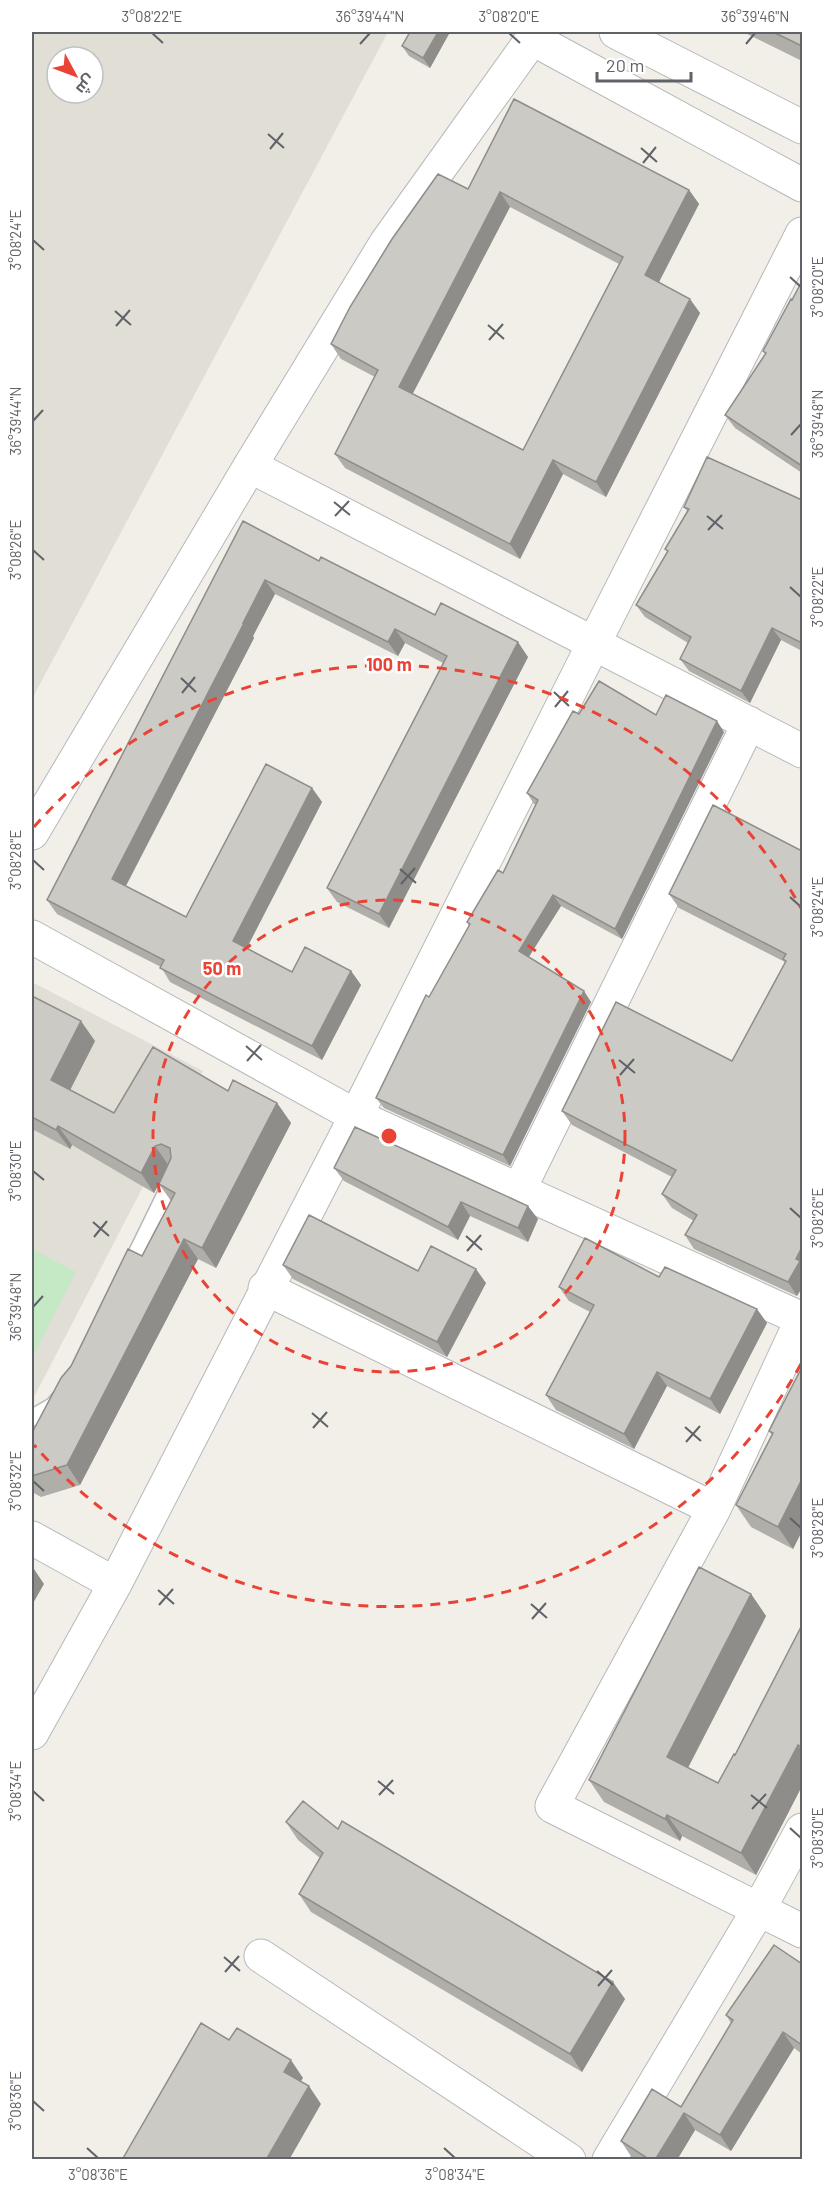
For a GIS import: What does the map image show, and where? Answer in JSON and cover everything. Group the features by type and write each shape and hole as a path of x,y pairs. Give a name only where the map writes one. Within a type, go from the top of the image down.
{"street":[{"path":"616,32 802,127"},
{"path":"32,833 250,466 386,243 535,35 802,186"},
{"path":"32,1733 115,1584 265,1288 356,1116 802,234"},
{"path":"250,466 802,751"},
{"path":"519,1190 749,723"},
{"path":"32,937 356,1116 802,1319 714,1509 552,1806 802,1931"},
{"path":"265,1288 714,1509"},
{"path":"32,1538 115,1584"},
{"path":"609,2160 759,1909 802,1830"},
{"path":"261,1956 569,2160"}],"lane":[{"path":"120,1288 175,1174"},
{"path":"32,1416 53,1406 68,1389"}],"shaded area":[{"path":"32,32 388,32 32,699"},
{"path":"32,982 203,1071 33,1399 32,1398"}],"green space":[{"path":"32,1249 76,1272 32,1358"}],"building":[{"path":"410,32 438,32 423,58 402,46"},
{"path":"773,32 802,32 802,46"},
{"path":"514,99 689,190 645,275 690,299 596,482 553,460 510,544 335,454 378,370 331,344 350,307 392,239 438,174 468,189","holes":["500,192 623,257 523,450 399,387"]},
{"path":"802,281 802,466 725,415 766,353 763,351"},
{"path":"707,457 802,500 802,643 772,628 741,691 680,659 691,637 636,605 668,551 665,549 689,509 684,507"},
{"path":"243,521 319,561 321,557 435,615 441,603 518,642 379,914 327,888 447,656 395,629 388,642 265,580 112,879 186,917 266,764 312,788 233,941 292,972 305,947 351,971 312,1046 160,968 164,960 47,900"},
{"path":"599,681 656,715 666,695 717,721 615,929 553,895 519,951 584,991 503,1155 376,1098 426,995 429,997 470,924 467,922 498,870 503,873 538,800 527,793 573,711 579,714"},
{"path":"713,805 802,851 802,1247 796,1259 800,1261 788,1282 685,1235 697,1215 662,1194 676,1170 562,1111 616,1002 732,1061 786,961 783,959 786,954 669,894"},
{"path":"32,996 81,1021 51,1080 114,1113 153,1047 228,1091 233,1080 277,1103 202,1248 184,1239 67,1465 32,1476 32,1433 61,1378 71,1366 128,1249 142,1256 175,1193 159,1184 171,1158 170,1148 161,1144 155,1146 141,1173 58,1126 56,1130 32,1117"},
{"path":"355,1127 528,1206 518,1228 461,1202 448,1227 334,1168"},
{"path":"309,1215 418,1271 431,1246 476,1269 437,1342 283,1265"},
{"path":"585,1238 659,1277 665,1267 757,1309 710,1399 657,1372 624,1434 546,1395 594,1305 559,1287"},
{"path":"802,1367 802,1479 778,1527 736,1505 773,1433 769,1431"},
{"path":"699,1567 751,1594 667,1757 718,1783 735,1755 802,1625 802,1747 798,1745 741,1853 667,1815 665,1819 589,1780"},
{"path":"303,1801 338,1829 342,1821 613,1982 570,2054 299,1894 323,1853 286,1822"},
{"path":"774,1945 802,1964 802,2045 783,2032 720,2135 684,2113 655,2160 650,2160 621,2141 652,2089 681,2107 733,2020 726,2015"},
{"path":"201,2023 229,2040 237,2028 291,2060 284,2072 309,2086 266,2160 122,2160"}]}
